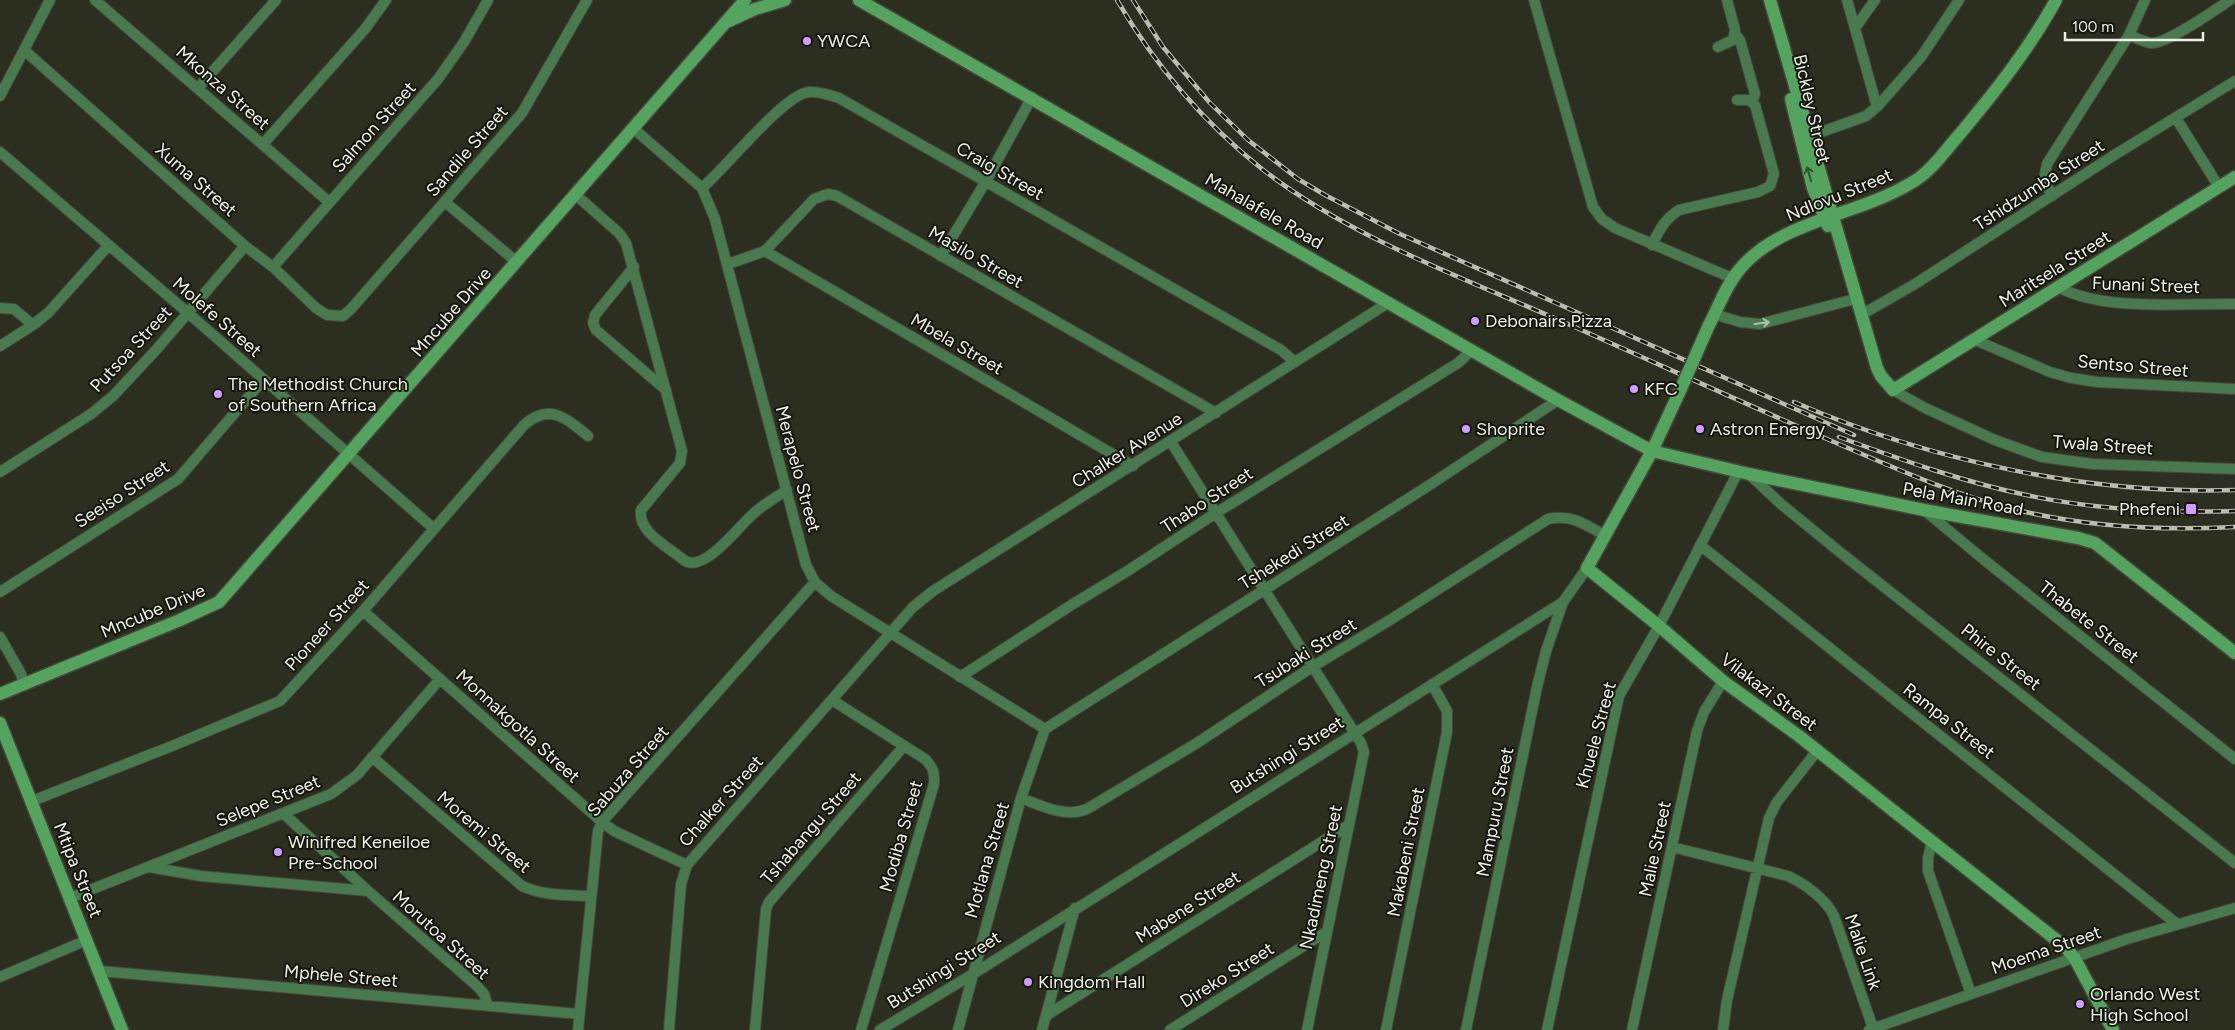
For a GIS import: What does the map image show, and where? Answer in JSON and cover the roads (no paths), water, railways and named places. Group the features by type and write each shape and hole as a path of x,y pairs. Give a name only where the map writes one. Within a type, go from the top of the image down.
{"street":[{"path":"0,96 50,0"},
{"name":"Mkonza Street","path":"95,0 329,202"},
{"path":"198,88 276,0"},
{"path":"263,144 365,29 386,0"},
{"name":"Salmon Street","path":"273,267 438,80 464,42 488,0"},
{"name":"Sandile Street","path":"351,309 522,113 587,0"},
{"name":"Mncube Drive","path":"0,694 207,609 218,602 576,196 745,0"},
{"path":"726,23 755,9 785,0"},
{"name":"Mahalafele Road","path":"859,0 1032,97 1558,400 1652,450"},
{"path":"1534,0 1593,207 1602,219 1615,228 1732,278"},
{"path":"1727,0 1735,34 1740,40 1755,94 1752,102"},
{"name":"Bickley Street","path":"1770,0 1810,136 1829,219"},
{"path":"1847,0 1877,107"},
{"path":"1855,28 1875,0"},
{"path":"1810,136 1866,116 1877,107 1916,63 1959,0"},
{"name":"Ndlovu Street","path":"1679,393 1711,320 1732,278 1741,267 1766,245 1873,203 1912,183 1931,168 2008,75 2030,44 2056,0"},
{"path":"2052,196 2044,178 2047,164 2129,35 2145,0"},
{"path":"2129,35 2150,43 2158,43 2230,0"},
{"path":"1718,47 1733,40 1735,34"},
{"name":"Bickley Street","path":"1780,38 1800,141 1839,242 1877,368 1880,376 1893,390"},
{"name":"Xuma Street","path":"24,50 245,246 273,267 316,308 327,315 342,316 351,309"},
{"name":"Tshidzumba Street","path":"1861,315 1915,284 2235,81"},
{"name":"Craig Street","path":"702,188 781,109 795,98 810,91 839,98 1281,350 1295,362"},
{"path":"941,256 986,182 1032,97"},
{"path":"1652,245 1661,226 1679,210 1758,192 1770,186 1774,174 1756,108 1752,102 1742,99 1737,100"},
{"path":"2176,118 2219,187"},
{"name":"Merapelo Street","path":"634,129 702,188 715,219 806,565 816,582 831,596 1045,729"},
{"name":"Molefe Street","path":"0,152 187,312 433,528"},
{"name":"Maritsela Street","path":"1893,390 2235,177"},
{"name":"Masilo Street","path":"728,264 765,251 814,199 828,194 837,196 1216,413"},
{"path":"576,196 619,233 626,243 682,451 680,463 641,510 640,517 647,530 686,561 696,563 713,553 753,514 787,490"},
{"path":"445,202 517,262"},
{"path":"0,346 34,325 63,297 109,245"},
{"name":"Putsoa Street","path":"0,472 91,414 113,396 156,350 245,246"},
{"name":"Mbela Street","path":"765,251 1133,466"},
{"path":"634,267 595,315 593,323 596,330 666,390"},
{"name":"Funani Street","path":"2058,287 2076,296 2095,300 2128,303 2235,304"},
{"path":"1711,320 1760,324 1855,299"},
{"name":"Chalker Avenue","path":"889,633 913,607 933,591 1388,303"},
{"path":"0,308 14,308 34,325"},
{"name":"Sentso Street","path":"1975,340 2050,372 2071,378 2097,382 2235,389"},
{"name":"Thabo Street","path":"960,677 1129,570 1216,512 1458,363 1472,350"},
{"name":"Seeiso Street","path":"0,592 178,479 263,380"},
{"name":"Twala Street","path":"1893,390 1925,408 1995,440 2042,456 2093,464 2235,468"},
{"name":"Butshingi Street","path":"880,1030 973,974 1563,602 1587,568 1652,450 1679,393"},
{"name":"Tshekedi Street","path":"1045,729 1428,486 1558,400"},
{"name":"Pioneer Street","path":"32,801 189,739 280,700 363,611 524,425 535,416 544,413 556,415 588,436"},
{"name":"Nkadimeng Street","path":"1170,442 1216,512 1364,752 1347,826 1307,1030"},
{"name":"Pela Main Road","path":"1652,450 1744,473 1924,510 2078,538 2095,543 2235,653"},
{"name":"Khuele Street","path":"1547,1030 1619,696 1659,626 1700,545 1744,473"},
{"name":"Phire Street","path":"1744,473 1841,553 2235,863"},
{"name":"Thabete Street","path":"1924,510 1982,559 2235,759"},
{"name":"Tsubaki Street","path":"1021,798 1064,812 1073,813 1087,809 1197,743 1312,667 1390,620 1548,519 1566,517 1574,519 1604,535"},
{"name":"Rampa Street","path":"1700,545 2177,924"},
{"name":"Vilakazi Street","path":"1587,568 1723,681 1817,751 2064,946 2074,957 2113,1030"},
{"name":"Sabuza Street","path":"578,1030 595,843 602,822 816,582"},
{"name":"Mampuru Street","path":"1466,1030 1537,687 1546,651 1563,602"},
{"name":"Monnakgotla Street","path":"363,611 602,822 614,831 687,864"},
{"name":"Chalker Street","path":"669,1030 681,884 687,864 889,633"},
{"path":"0,637 21,674 24,685"},
{"name":"Selepe Street","path":"70,898 331,794 344,786 372,757 440,679"},
{"name":"Malie Street","path":"1632,1030 1697,730 1704,712 1723,681"},
{"name":"Makabeni Street","path":"1386,1030 1447,732 1447,711 1432,684"},
{"name":"Modiba Street","path":"832,700 931,764 935,776 861,1030"},
{"name":"Mtipa Street","path":"0,723 122,1030"},
{"name":"Motlana Street","path":"958,1030 1021,798 1045,729"},
{"name":"Tshabangu Street","path":"755,1030 766,910 769,902 904,746"},
{"path":"1723,1030 1728,1000 1773,809 1817,751"},
{"name":"Moremi Street","path":"372,757 522,886 536,892 590,896"},
{"name":"Morutoa Street","path":"283,813 368,891 478,986 484,994 488,1006"},
{"name":"Mabene Street","path":"1047,1015 1347,826"},
{"path":"1932,841 1928,858 1928,871 1971,994"},
{"name":"Malie Link","path":"1672,847 1788,876 1799,881 1831,910 1871,1029"},
{"name":"Morutoa Street","path":"149,866 201,876 368,891"},
{"path":"1042,1030 1075,908"},
{"name":"Moema Street","path":"1871,1029 2074,957 2177,924 2235,908"},
{"name":"Direko Street","path":"1170,1030 1326,932"},
{"path":"0,978 86,940"},
{"name":"Mphele Street","path":"100,971 579,1014"}],"railway":[{"path":"1117,0 1164,70 1200,112 1240,151 1297,194 1372,237 1411,256 1827,439 1919,478 1965,495 2040,515 2096,524 2151,528 2235,527"},
{"path":"1133,0 1163,47 1210,103 1248,140 1298,179 1400,234 1854,435"},
{"path":"1794,402 1845,423 1899,441 1954,457 2010,470 2123,487 2235,490"},
{"path":"1839,437 1958,478 2056,501 2133,510 2235,511"}],"place":[{"name":"YWCA","path":"807,41"},
{"name":"Debonairs Pizza","path":"1475,321"},
{"name":"KFC","path":"1634,389"},
{"name":"The Methodist Church of Southern Africa","path":"218,394"},
{"name":"Shoprite","path":"1466,429"},
{"name":"Astron Energy","path":"1700,429"},
{"name":"Phefeni","path":"2191,509"},
{"name":"Winifred Keneiloe Pre-School","path":"278,852"},
{"name":"Kingdom Hall","path":"1028,982"},
{"name":"Orlando West High School","path":"2080,1004"}]}
